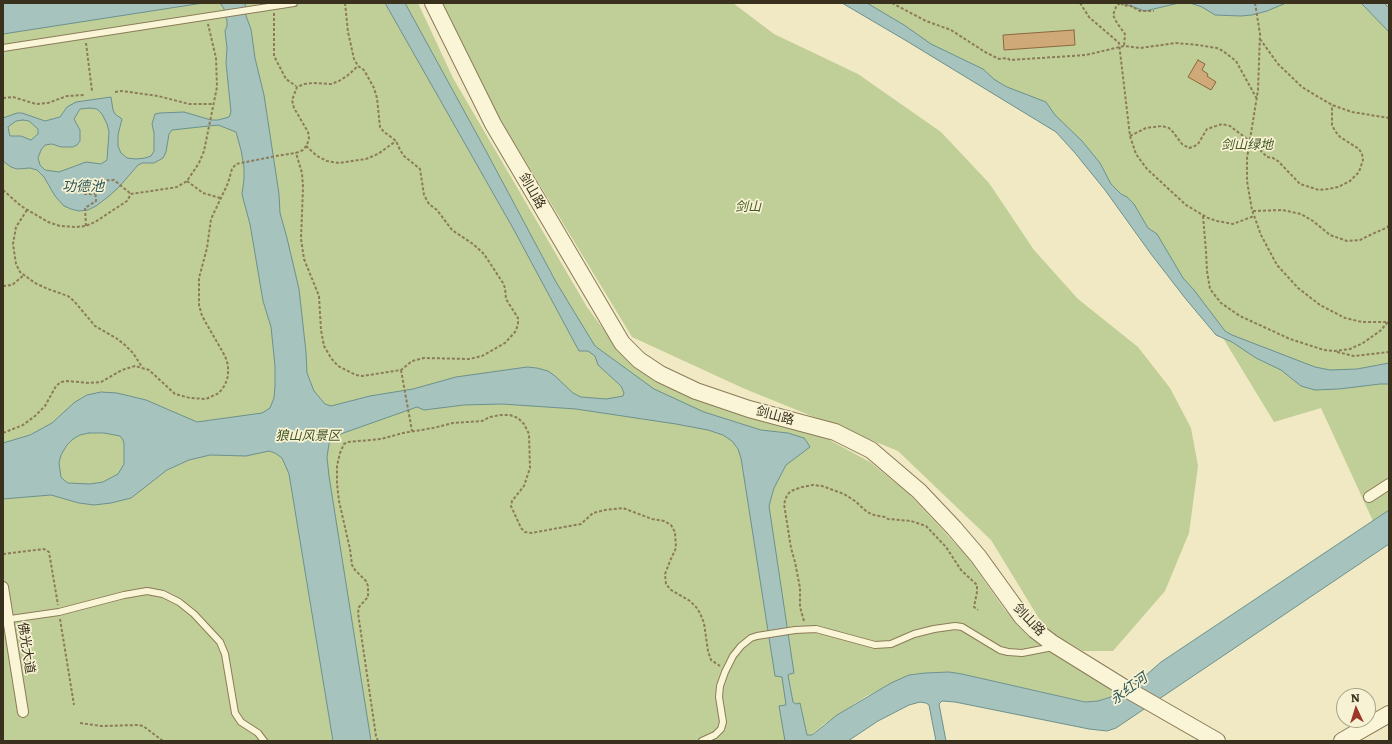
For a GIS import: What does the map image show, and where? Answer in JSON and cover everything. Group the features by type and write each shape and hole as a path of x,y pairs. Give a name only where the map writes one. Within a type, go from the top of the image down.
{"street":[{"name":"剑山路","path":"433,3 493,124 622,343 639,360 660,374 696,391 749,409 835,432 871,450 929,501 978,556 1022,617 1035,630 1123,687 1217,741"},
{"path":"1369,497 1389,484"},
{"name":"佛光大道","path":"3,587 6,620 23,712"},
{"path":"1342,741 1389,714"}],"lane":[{"path":"3,48 294,3"},
{"path":"6,620 59,612 124,595 147,591 163,594 179,602 194,614 220,642 225,654 235,713 241,722 258,734 264,741"},
{"path":"702,741 716,735 721,729 723,722 719,697 720,686 733,656 741,646 751,638 757,636 816,628 875,645 891,644 914,634 955,626 962,627 1000,650 1008,652 1022,653 1058,646"}],"path":[{"path":"296,153 302,173 303,187 300,239 304,259 319,296 321,330 324,346 338,366 356,375 362,376 401,370 412,361 424,358 469,359 482,356 505,343 516,332 518,318 506,298 503,283 484,254 473,244 452,230 437,210 429,204 424,195 420,169 404,156 396,141 380,127 377,98 374,88 364,70 358,66 354,59 348,32 345,3"},
{"path":"892,3 926,21 951,30 985,52 999,59 1007,58 1010,60 1086,55 1124,46 1140,48 1176,43 1186,43 1217,48 1236,62 1257,99"},
{"path":"1080,3 1089,17 1119,43 1127,122 1130,136 1136,154 1147,169 1186,205 1203,216 1217,221 1233,224 1254,216"},
{"path":"1124,46 1125,34 1113,15 1116,7 1121,3 1124,6 1129,5 1140,11 1154,11"},
{"path":"1255,3 1260,38 1257,99 1249,141 1247,181 1254,216 1261,235 1277,265 1298,288 1320,305 1345,318 1362,322 1388,322"},
{"path":"274,6 274,56 286,79 297,87"},
{"path":"3,190 27,210 48,222 68,228 86,226 95,222 112,212 126,201 131,194 177,187 187,181 199,163 204,150 217,87 218,69 206,17"},
{"path":"85,36 92,91"},
{"path":"1260,38 1278,64 1302,87 1332,105 1352,112 1389,118"},
{"path":"3,433 23,425 35,416 45,406 56,386 61,382 101,382 128,367 142,367 149,370 175,394 190,398 206,399 219,393 228,376 228,365 225,356 202,316 199,305 200,278 207,248 211,219 228,183 232,169 236,164 296,153 303,150 309,138 308,132 294,108 292,100 297,87 304,84 313,83 331,84 347,76 358,66"},
{"path":"115,92 122,91 158,96 190,104 214,104"},
{"path":"3,98 13,97 36,104 48,103 66,96 85,95"},
{"path":"1130,136 1146,128 1162,126 1169,128 1182,144 1189,148 1198,144 1207,129 1222,124 1230,126 1260,149 1267,157 1273,158 1278,162 1300,184 1319,190 1338,187 1350,181 1359,172 1363,160 1359,149 1335,132 1332,125 1332,105"},
{"path":"306,146 317,156 327,161 339,163 366,159 378,154 396,141"},
{"path":"86,226 85,208 96,201 95,186 99,181 114,180 131,194"},
{"path":"187,181 203,193 220,198"},
{"path":"84,194 95,194"},
{"path":"27,210 16,227 13,244 13,253 20,272 35,283 68,296 95,326 116,338 133,353 142,367"},
{"path":"1253,212 1282,210 1301,214 1313,221 1330,235 1347,241 1360,240 1388,227 1389,223"},
{"path":"1203,216 1206,270 1210,289 1221,303 1240,316 1290,339 1324,350 1354,356 1389,352"},
{"path":"3,286 12,285 24,275"},
{"path":"1334,351 1350,349 1363,344 1380,331 1388,322"},
{"path":"401,370 412,431"},
{"path":"378,741 376,736 358,613 359,607 368,597 368,586 366,581 352,565 337,484 340,453 344,444 348,442 381,439 453,423 482,421 490,417 501,415 510,415 518,418 524,424 529,434 530,468 524,486 512,501 512,506 525,532 531,533 581,524 594,513 623,508 652,519 664,521 670,525 675,532 676,548 666,574 666,584 671,590 696,606 704,623 708,651 711,660 715,664 727,669"},
{"path":"806,629 800,607 800,588 795,562 790,548 784,500 791,491 813,485 822,486 844,494 855,500 867,512 874,515 885,516 888,519 911,521 926,526 946,547 961,570 976,585 977,592 974,607 978,610"},
{"path":"80,723 101,726 143,726 163,741"}],"green space":[{"name":"狼山风景区","path":"3,3 418,3 453,78 587,307 615,345 641,369 820,435 870,462 908,493 966,555 1005,610 1042,646 1092,676 1117,695 1098,701 1085,702 949,672 909,675 865,697 824,724 804,741 3,741"},
{"name":"剑山","path":"441,3 733,3 774,34 858,74 941,132 989,183 1034,250 1078,299 1138,347 1170,388 1191,428 1198,466 1189,533 1165,591 1113,651 1083,651 1046,630 991,540 898,451 745,389 632,337 498,116"},
{"name":"剑山绿地","path":"842,3 1389,3 1389,510 1373,521 1321,408 1274,422 1223,338 1216,335 1185,298 1105,190 1056,132"}],"water":[{"path":"3,3 203,3 3,34"},
{"path":"218,3 245,3 246,16 251,29 255,58 264,95 279,194 280,213 299,289 307,373 314,391 325,404 331,406 370,396 413,389 456,377 527,367 548,371 573,393 581,397 606,399 623,396 624,393 621,386 598,365 595,356 588,351 579,351 514,230 385,3 405,3 556,282 595,346 654,389 704,412 761,430 788,433 804,438 810,447 786,465 774,488 769,506 794,673 788,675 793,702 796,704 800,703 807,735 812,735 837,715 891,683 909,675 949,672 1085,702 1098,701 1117,695 1137,683 1161,662 1389,510 1389,544 1116,728 1107,731 1089,729 955,702 942,701 939,704 946,741 936,741 929,705 920,702 909,705 878,721 848,741 785,741 779,706 786,705 782,677 775,676 741,458 738,449 732,441 723,435 708,430 576,409 502,404 464,405 424,410 417,407 335,436 329,444 327,457 329,476 371,741 333,741 289,474 282,458 269,451 246,456 210,455 189,460 167,470 131,498 111,503 94,505 79,503 51,495 3,499 3,443 30,435 52,423 75,402 87,395 101,392 117,393 146,400 197,422 262,413 270,408 274,398 275,386 275,366 271,327 263,301 250,224 242,194 244,167 236,132 218,125 172,130 169,134 166,152 163,158 154,163 142,163 138,165 109,196 88,210 79,211 64,206 55,196 44,177 37,170 30,168 17,169 11,167 3,161 3,118 17,113 22,113 45,121 60,117 67,107 76,102 111,97 115,114 122,119 118,135 118,146 121,153 127,158 136,159 151,156 154,151 154,133 152,124 155,114 184,112 211,120 229,117 231,112 226,63 227,48 225,31 227,21 221,4","holes":["80,109 97,109 102,114 109,132 107,160 101,164 86,162 59,172 45,170 40,165 38,158 45,145 52,144 61,147 73,147 80,141 80,130 74,119","16,121 29,121 38,129 38,134 31,140 21,136 10,136 8,127","89,433 104,433 120,436 124,444 124,464 118,474 103,482 90,484 68,483 61,477 59,463 61,455 67,445 80,435"]},
{"path":"842,3 867,3 904,25 931,44 983,69 995,80 1007,87 1046,102 1055,115 1082,141 1100,163 1111,184 1134,204 1148,228 1157,234 1183,278 1225,331 1315,367 1330,370 1357,369 1389,363 1389,384 1315,390 1301,386 1281,370 1256,358 1232,342 1216,335 1151,254 1105,190 1056,132"},
{"path":"1122,3 1179,3 1145,11"},
{"path":"1190,3 1286,3 1267,11 1241,16 1215,15 1202,7"},
{"path":"1361,3 1384,3 1389,8 1389,32"}],"building":[{"path":"1074,30 1075,45 1004,50 1003,35"},
{"path":"1198,60 1205,64 1202,70 1208,74 1207,76 1216,82 1211,90 1188,77"}],"water label":[{"name":"功德池","path":"83,187"},
{"name":"永红河","path":"1129,689"}]}
